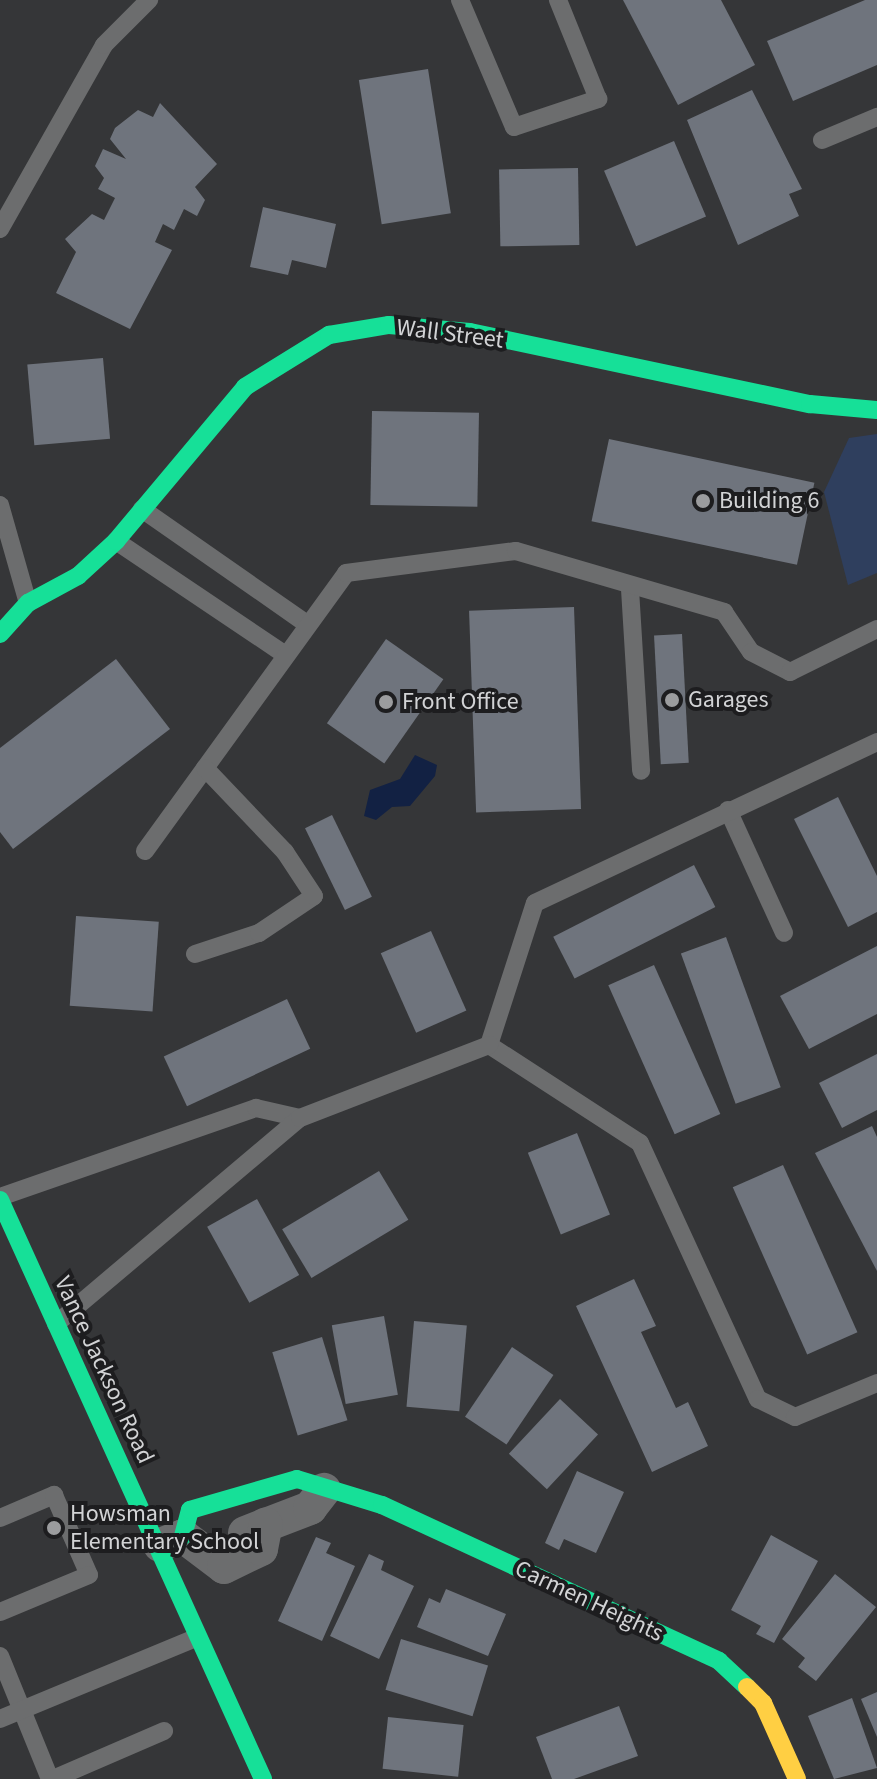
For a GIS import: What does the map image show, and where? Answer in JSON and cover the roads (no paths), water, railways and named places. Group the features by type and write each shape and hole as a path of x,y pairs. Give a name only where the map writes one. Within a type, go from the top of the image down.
{"street":[{"name":"Wall Street","path":"0,634 14,604 78,576 116,541 201,432 279,360 329,335 389,325 470,332 810,404 877,410"},
{"name":"Vance Jackson Road","path":"0,1198 56,1324 182,1543 198,1637 263,1779"},
{"name":"Carmen Heights","path":"182,1543 190,1510 228,1494 297,1479 324,1490 382,1505 719,1661 763,1703 797,1779"},
{"path":"182,1543 224,1567 261,1549 266,1524 310,1508 324,1490"}],"lane":[{"path":"0,229 104,45 149,0"},
{"path":"460,0 514,127 598,99 558,0"},
{"path":"822,140 877,117"},
{"path":"0,505 14,604"},
{"path":"142,509 307,624"},
{"path":"116,541 284,654"},
{"path":"145,851 284,654 346,573 516,551 630,589 724,612 751,652 790,672 877,629"},
{"path":"630,589 641,771"},
{"path":"489,1045 535,903 877,742"},
{"path":"195,954 259,933 314,896 285,852 205,768"},
{"path":"728,810 784,933"},
{"path":"56,1324 300,1118 489,1045"},
{"path":"489,1045 640,1143 758,1399 795,1417 877,1383"},
{"path":"0,1198 256,1108 300,1118"},
{"path":"0,1518 54,1495 89,1575 0,1612"},
{"path":"0,1719 198,1637"},
{"path":"0,1656 51,1779 164,1731"}],"place":[{"name":"Building 6","path":"703,501"},
{"name":"Garages","path":"672,700"},
{"name":"Front Office","path":"386,702"},
{"name":"Howsman Elementary School","path":"54,1528"}]}
